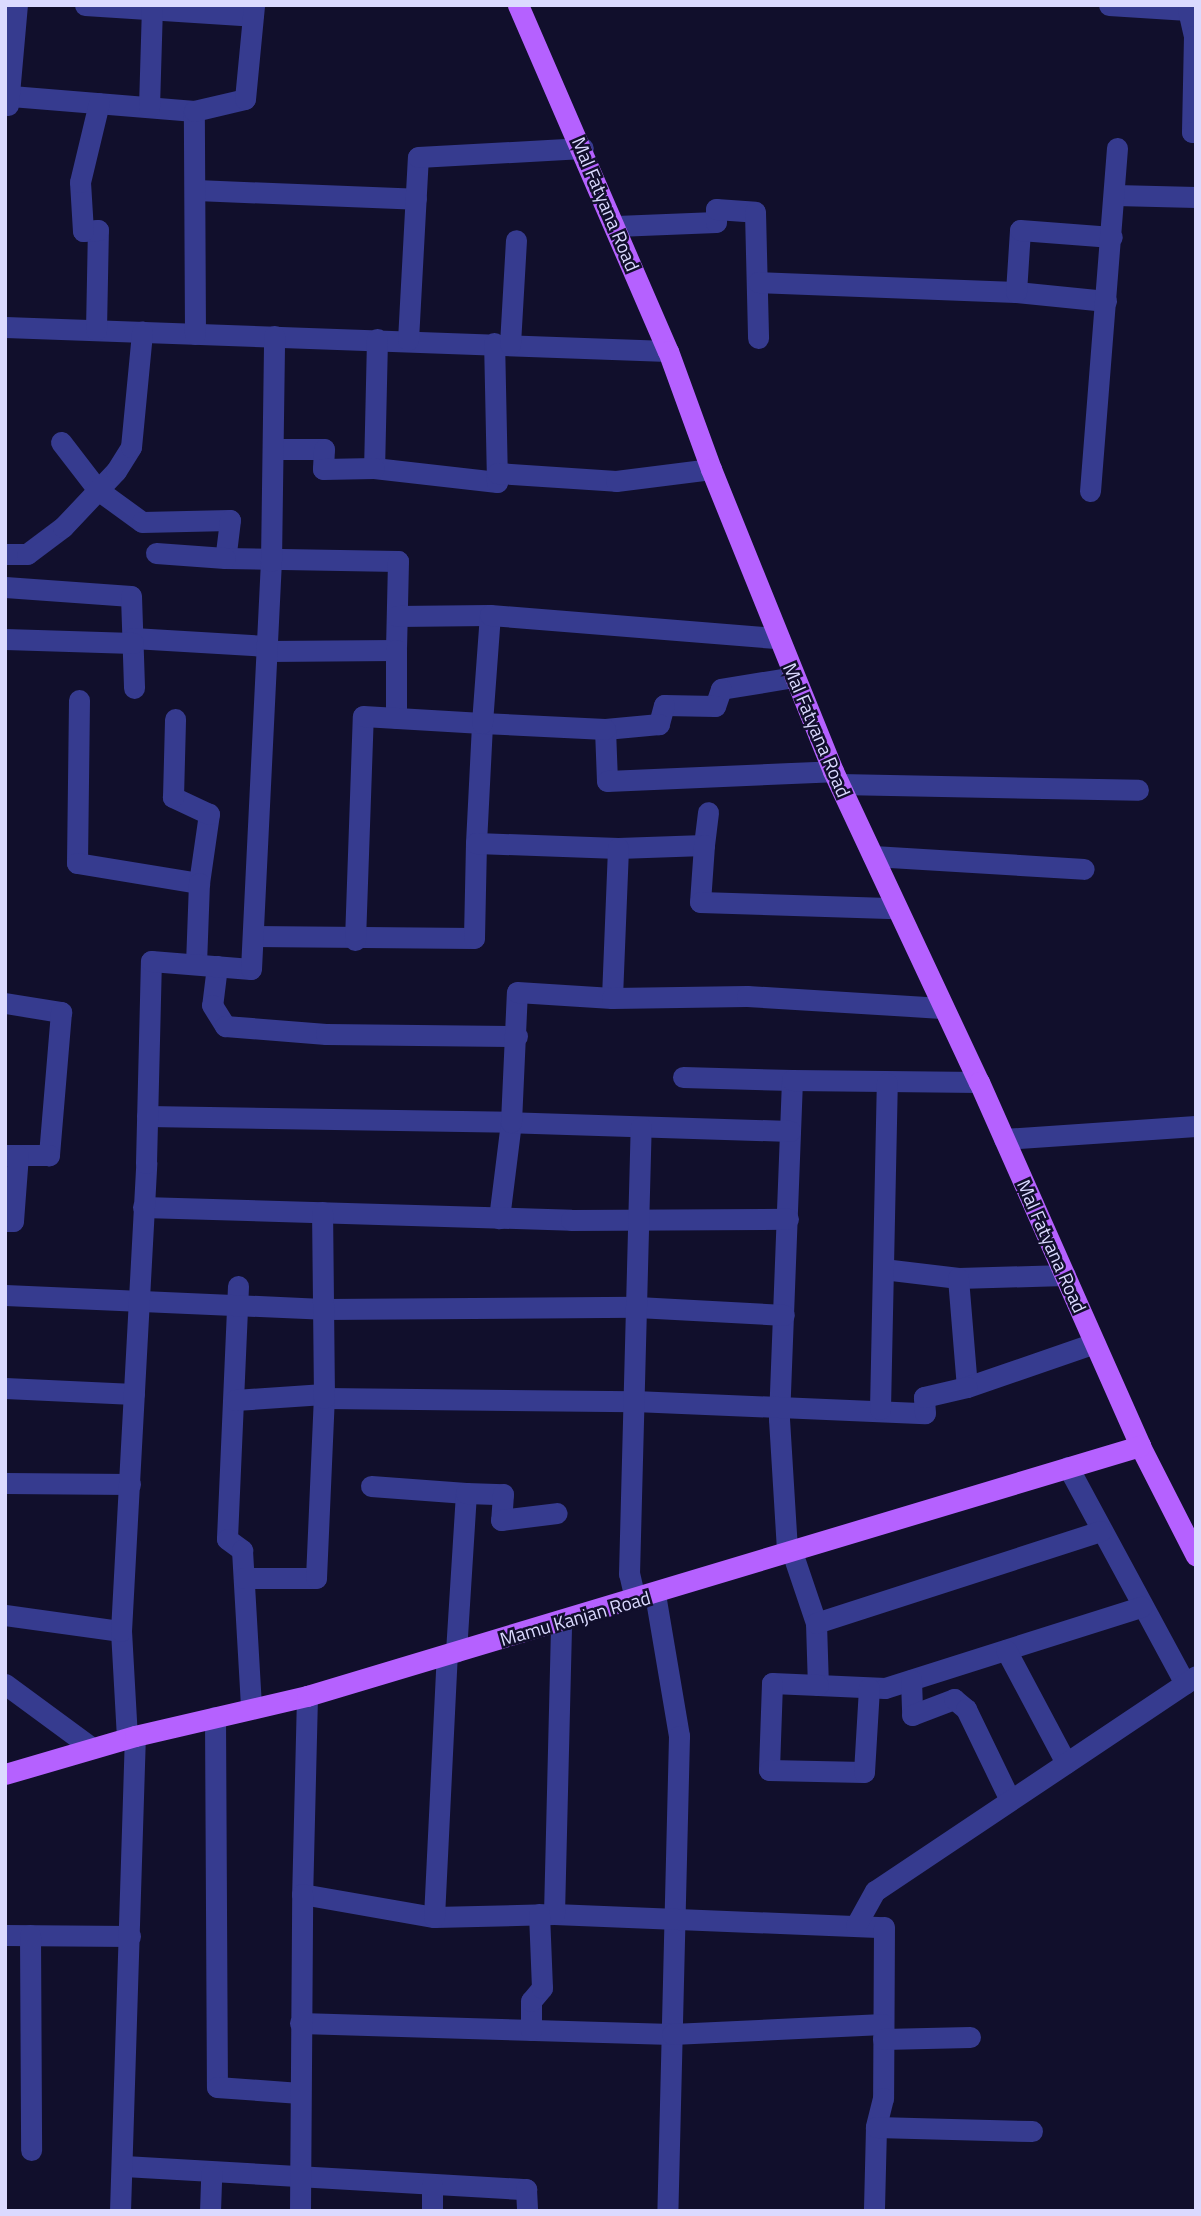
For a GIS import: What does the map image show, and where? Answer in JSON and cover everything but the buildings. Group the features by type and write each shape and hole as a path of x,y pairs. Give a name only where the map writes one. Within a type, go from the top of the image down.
{"main road":[{"name":"Mal Fatyana Road","path":"518,5 583,148 668,351 711,470 836,778 979,1082 1140,1446 1196,1556"},
{"name":"Mamu Kanjan Road","path":"5,1774 131,1737 307,1696 645,1597 789,1549 1140,1446"}],"street":[{"path":"17,5 8,100 99,103 194,111 245,99 254,10 85,5"},
{"path":"1109,5 1188,10 1195,36 1192,132 1196,132"},
{"path":"149,107 152,8"},
{"path":"96,330 99,230 83,231 80,182 99,103"},
{"path":"194,111 195,334"},
{"path":"408,340 418,157 583,148"},
{"path":"1090,491 1117,148"},
{"path":"196,190 416,199"},
{"path":"1115,195 1196,197"},
{"path":"616,226 716,222 716,209 755,212 758,338"},
{"path":"1016,292 1020,230 1112,237"},
{"path":"275,449 324,449 323,469 374,468 497,482 502,344 516,240"},
{"path":"758,282 1016,292 1106,301"},
{"path":"5,327 668,351"},
{"path":"5,554 27,554 63,527 98,490 131,447 142,332"},
{"path":"120,2211 124,2166 130,1936 131,1737 121,1631 139,1302 151,961 251,969 271,561 275,449 274,336"},
{"path":"374,468 377,339"},
{"path":"61,442 98,490 142,522 230,520 225,558"},
{"path":"497,473 616,481 711,470"},
{"path":"156,553 271,561 398,561 396,718"},
{"path":"5,587 131,596 134,688"},
{"path":"397,616 490,615 779,638"},
{"path":"253,936 355,940 474,938 475,843 490,615"},
{"path":"5,639 133,640 267,648 396,650"},
{"path":"355,940 363,716 605,729 659,724 664,705 715,706 721,688 794,677"},
{"path":"79,700 77,863 199,883"},
{"path":"175,719 173,797 209,814 199,883 212,1005 225,1026 326,1034 517,1036"},
{"path":"605,729 607,781 836,778 1138,790"},
{"path":"708,812 700,902 897,908"},
{"path":"475,843 618,848 704,845"},
{"path":"612,998 618,848"},
{"path":"873,856 1084,869"},
{"path":"499,1218 517,1036 517,992 612,998 747,996 942,1008"},
{"path":"5,1003 61,1012 49,1155 12,1155 13,1221 5,1221"},
{"path":"683,1077 887,1083 979,1082"},
{"path":"792,1080 779,1408 789,1549 816,1623 818,1685"},
{"path":"880,1409 887,1083"},
{"path":"147,1116 510,1122 790,1131"},
{"path":"1004,1139 1196,1126"},
{"path":"641,1127 629,1574 645,1597 679,1735 667,2211"},
{"path":"143,1207 499,1218 788,1219"},
{"path":"244,1578 316,1578 324,1396 322,1212"},
{"path":"883,1269 958,1278 1065,1275"},
{"path":"958,1278 967,1387"},
{"path":"5,1296 139,1302 238,1296 323,1309 637,1307 784,1315"},
{"path":"238,1296 227,1539 242,1549 251,1708"},
{"path":"235,1400 324,1396 634,1401 779,1408 880,1409 925,1413 924,1397 967,1387 1095,1343"},
{"path":"5,1388 134,1394"},
{"path":"856,1925 875,1891 1190,1679 1141,1607 1068,1466"},
{"path":"5,1483 130,1484"},
{"path":"371,1486 503,1494 501,1520 557,1513"},
{"path":"434,1917 466,1493"},
{"path":"816,1623 1101,1531"},
{"path":"869,1688 864,1772 769,1770 772,1683 869,1688 911,1681 1141,1607"},
{"path":"5,1615 121,1631"},
{"path":"531,2030 530,2001 542,1988 561,1621"},
{"path":"1006,1650 1066,1763"},
{"path":"911,1681 912,1715 954,1699 966,1709 1010,1800"},
{"path":"5,1684 92,1748"},
{"path":"300,2211 300,2023 307,1696"},
{"path":"215,1717 217,2087 300,2092"},
{"path":"302,1894 434,1917 546,1914 884,1927 883,2098 876,2127 874,2211"},
{"path":"5,1935 130,1936"},
{"path":"30,1935 31,2150"},
{"path":"300,2023 672,2034 883,2032 970,2037"},
{"path":"876,2127 1032,2131"},
{"path":"124,2166 298,2179 526,2189 527,2211"},
{"path":"210,2211 211,2173"},
{"path":"432,2185 432,2211"}]}
